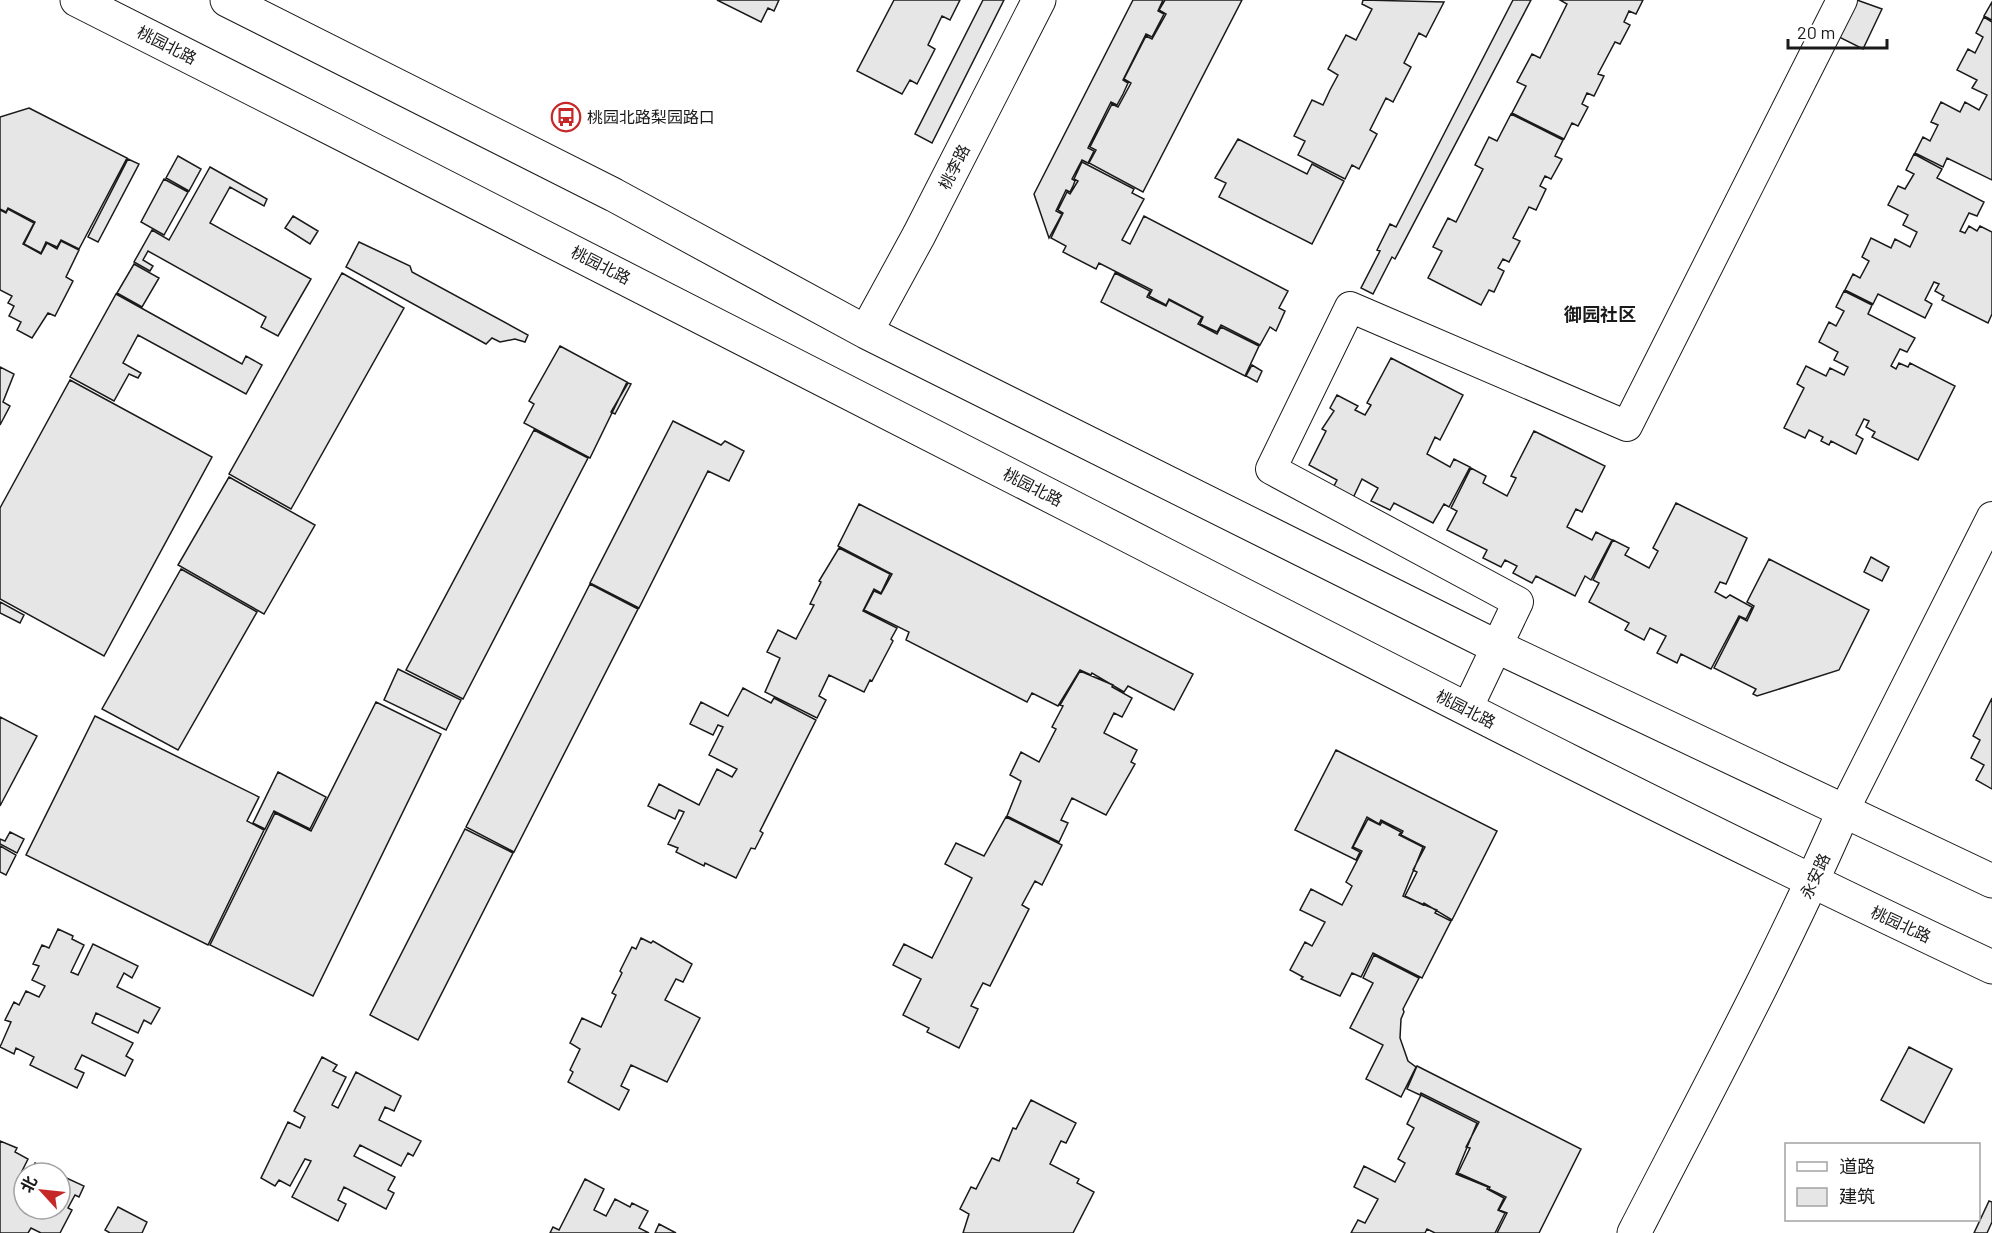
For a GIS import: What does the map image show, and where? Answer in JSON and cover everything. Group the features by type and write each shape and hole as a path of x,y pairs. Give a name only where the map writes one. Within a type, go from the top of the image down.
{"main road":[{"name":"桃园北路","path":"77,0 566,247 1467,710 1813,882 1992,967"},
{"path":"227,0 614,195 866,332 1496,646 1992,880"},
{"name":"桃李路","path":"866,332 919,236 1039,0"},
{"name":"永安路","path":"1634,1233 1813,882 1844,810"}],"street":[{"path":"1467,710 1518,602 1271,469 1350,307 1627,426 1842,0"},
{"name":"永安路","path":"1844,810 1992,517"}],"building":[{"path":"717,0 779,0 774,11 768,8 761,22"},
{"path":"894,0 960,0 950,20 942,16 928,45 935,49 917,84 910,80 902,94 857,71"},
{"path":"983,0 1004,0 932,143 915,134"},
{"path":"1133,0 1163,0 1158,11 1164,14 1152,37 1146,34 1123,80 1128,83 1117,105 1111,102 1088,148 1094,151 1088,163 1082,160 1072,179 1075,181 1070,192 1066,190 1056,211 1062,214 1049,238 1034,194"},
{"path":"1165,0 1242,0 1143,192 1089,163 1096,150 1090,147 1112,104 1118,107 1131,83 1124,79 1146,36 1152,39 1166,14 1159,10"},
{"path":"1363,0 1444,2 1426,37 1419,33 1404,63 1411,67 1393,102 1386,98 1370,130 1377,134 1359,169 1352,165 1345,179 1298,155 1305,141 1294,136 1312,100 1323,105 1338,75 1328,69 1346,35 1356,40 1372,9 1362,4"},
{"path":"1513,0 1531,0 1395,259 1392,257 1373,294 1361,288 1380,251 1377,250 1390,224 1396,227"},
{"path":"1560,0 1643,0 1636,14 1629,11 1624,22 1630,25 1620,44 1615,42 1598,74 1604,76 1594,96 1587,93 1582,104 1588,107 1578,126 1572,123 1564,139 1512,113 1526,86 1517,82 1532,54 1540,58 1567,4"},
{"path":"1857,0 1882,9 1863,49 1839,37"},
{"path":"1992,2 1992,20 1984,16"},
{"path":"1984,17 1992,22 1992,180 1947,158 1943,167 1915,153 1923,137 1930,141 1938,125 1931,122 1941,102 1960,112 1965,102 1979,110 1987,95 1972,88 1977,80 1957,70 1968,49 1975,53 1983,37 1976,33"},
{"path":"29,108 127,158 79,249 61,240 57,247 46,242 41,253 24,244 35,222 8,208 6,212 0,209 0,117"},
{"path":"1511,114 1563,140 1555,156 1562,159 1551,179 1545,176 1540,186 1546,189 1536,210 1529,207 1513,238 1520,241 1509,262 1503,259 1498,268 1504,271 1494,292 1489,290 1481,305 1428,278 1442,251 1433,247 1448,218 1456,222 1483,169 1475,165 1489,137 1497,141"},
{"path":"1238,139 1307,174 1312,164 1344,181 1312,244 1219,197 1226,183 1215,178"},
{"path":"1914,154 1942,169 1937,178 1984,202 1977,216 1969,213 1960,231 1965,233 1969,226 1977,231 1980,226 1992,232 1992,314 1988,323 1942,300 1944,296 1935,291 1939,284 1934,282 1925,300 1932,304 1925,318 1878,294 1873,304 1845,290 1853,274 1860,278 1869,261 1862,257 1871,238 1891,248 1895,239 1910,247 1917,232 1903,225 1908,215 1888,205 1898,186 1905,189 1914,174 1906,170"},
{"path":"178,156 201,169 189,191 166,178"},
{"path":"128,159 139,164 98,242 88,237"},
{"path":"1082,162 1134,189 1132,193 1144,199 1122,240 1130,244 1144,216 1288,291 1279,308 1285,311 1276,331 1270,327 1260,345 1221,325 1217,332 1200,324 1203,317 1169,299 1166,305 1149,296 1152,290 1099,263 1096,269 1063,252 1066,246 1051,238 1063,213 1058,210 1067,192 1070,194 1078,181 1074,179"},
{"path":"210,167 267,199 264,206 230,187 210,223 311,279 278,336 261,327 266,317 148,251 143,260 153,266 150,271 134,262 152,230 169,240"},
{"path":"164,179 188,192 164,235 141,222"},
{"path":"8,209 34,223 23,244 41,254 47,243 57,249 61,241 79,250 66,277 73,281 55,316 48,313 32,338 17,330 21,322 9,316 14,306 8,303 12,296 0,290 0,210 6,213"},
{"path":"293,216 318,231 310,244 285,228"},
{"path":"359,242 410,266 412,272 528,335 525,342 515,339 500,342 492,338 486,344 346,267"},
{"path":"134,264 159,278 142,307 117,293"},
{"path":"342,273 404,308 291,509 229,474"},
{"path":"1115,273 1150,291 1147,297 1166,306 1169,300 1202,317 1198,324 1217,334 1221,327 1259,346 1245,376 1101,302"},
{"path":"1844,291 1872,305 1868,314 1915,338 1907,352 1900,349 1891,366 1896,369 1899,363 1908,367 1910,363 1955,386 1918,460 1872,437 1875,432 1866,427 1869,421 1864,419 1856,435 1863,439 1856,454 1831,441 1829,445 1821,441 1823,437 1809,430 1805,438 1784,428 1804,388 1797,384 1806,366 1826,376 1830,368 1844,375 1848,367 1834,360 1838,352 1819,342 1829,322 1836,326 1844,311 1836,307"},
{"path":"116,294 242,364 246,356 262,365 246,394 138,335 123,363 141,373 138,378 129,374 114,401 70,377"},
{"path":"560,346 627,382 590,458 524,423 534,404 529,401"},
{"path":"1391,358 1463,395 1440,440 1435,437 1427,454 1450,467 1454,459 1470,467 1449,507 1444,504 1433,523 1394,503 1390,510 1371,501 1378,488 1362,479 1353,498 1333,488 1337,480 1309,465 1326,431 1322,429 1334,411 1330,408 1337,395 1358,406 1355,410 1365,415 1371,405 1367,403"},
{"path":"1252,365 1262,371 1257,382 1246,376"},
{"path":"0,367 14,374 3,402 10,406 0,425"},
{"path":"70,380 212,457 104,656 0,599 0,508"},
{"path":"628,383 631,384 615,414 611,412"},
{"path":"673,421 721,445 725,441 744,451 729,481 708,471 639,608 590,583"},
{"path":"534,430 588,458 463,699 406,670"},
{"path":"1534,431 1605,466 1582,512 1576,509 1567,527 1592,540 1596,532 1612,540 1591,580 1585,576 1575,596 1536,576 1532,583 1513,573 1517,566 1505,560 1501,567 1483,558 1487,550 1447,530 1457,511 1451,508 1471,468 1486,476 1483,483 1507,496 1516,478 1511,476"},
{"path":"229,477 315,525 264,614 178,565"},
{"path":"1676,503 1747,538 1726,584 1720,582 1715,592 1726,598 1730,595 1752,607 1746,619 1739,616 1711,669 1681,654 1677,663 1657,653 1666,636 1650,628 1644,640 1625,630 1629,623 1589,602 1599,583 1593,580 1613,540 1629,548 1625,555 1649,568 1658,551 1653,548"},
{"path":"859,504 1193,674 1174,710 1128,686 1124,692 1092,673 1091,675 1080,670 1058,706 1032,693 1027,702 906,640 909,632 864,610 874,591 881,594 892,574 838,546"},
{"path":"839,548 890,574 881,593 874,589 863,611 897,628 891,639 893,641 864,692 829,675 819,696 826,700 817,718 765,692 780,658 767,652 778,630 796,639 814,605 810,604 821,582 819,581"},
{"path":"1871,557 1889,567 1882,581 1864,572"},
{"path":"1769,559 1869,610 1839,670 1757,696 1753,694 1756,689 1714,668 1740,617 1747,621 1754,606 1747,602"},
{"path":"181,569 257,612 178,750 102,709"},
{"path":"590,584 638,609 514,852 466,827"},
{"path":"0,602 24,615 20,623 0,613"},
{"path":"398,669 461,700 446,730 384,700"},
{"path":"1080,671 1113,685 1112,687 1132,698 1122,717 1114,713 1104,733 1137,750 1131,762 1135,764 1106,815 1072,798 1061,820 1068,823 1059,842 1007,816 1021,781 1010,775 1021,752 1039,762 1056,729 1052,727 1063,706 1060,705"},
{"path":"743,688 771,703 774,698 816,720 760,831 763,833 755,849 751,848 736,878 676,852 678,848 668,844 684,812 679,810 675,819 648,806 659,784 699,805 717,769 732,777 737,769 709,755 723,727 718,725 713,735 690,724 701,702 728,716"},
{"path":"1992,698 1992,789 1976,780 1984,765 1971,758 1980,740 1973,736"},
{"path":"376,702 441,734 313,996 210,945 275,813 311,831"},
{"path":"95,716 259,797 247,821 264,830 208,945 26,855"},
{"path":"0,717 37,736 0,806"},
{"path":"1336,750 1497,831 1452,920 1424,903 1423,905 1405,896 1417,872 1413,870 1425,847 1401,835 1403,831 1381,820 1379,824 1367,817 1352,848 1360,852 1356,860 1295,830"},
{"path":"278,772 326,797 310,829 274,811 265,829 253,823"},
{"path":"1006,817 1062,845 1042,885 1035,881 1022,905 1029,909 990,986 983,983 971,1006 978,1009 959,1048 927,1032 929,1028 903,1015 921,979 893,965 904,944 932,958 972,878 945,864 956,843 984,856"},
{"path":"1368,819 1380,825 1382,822 1401,832 1399,835 1423,847 1403,896 1437,910 1435,913 1451,921 1422,978 1373,953 1361,977 1352,973 1340,996 1301,979 1303,977 1290,970 1305,942 1312,946 1325,922 1300,910 1311,889 1342,905 1352,886 1346,882 1362,851 1353,847"},
{"path":"465,829 513,853 418,1040 370,1015"},
{"path":"10,832 24,839 17,853 0,844 0,839 5,841"},
{"path":"0,846 16,855 6,875 0,872"},
{"path":"58,929 73,936 72,939 84,945 71,972 78,975 93,944 138,966 132,978 124,973 117,987 160,1008 151,1024 144,1020 138,1033 96,1013 92,1023 133,1043 126,1056 133,1060 125,1076 82,1055 75,1069 84,1073 77,1088 30,1065 34,1057 16,1048 14,1054 0,1047 11,1022 5,1020 14,1002 19,1005 26,991 39,997 45,986 32,980 39,966 33,964 42,945 49,948"},
{"path":"641,938 651,943 653,941 692,964 683,982 676,979 665,1000 700,1018 667,1082 631,1065 621,1086 629,1090 619,1110 568,1082 573,1072 570,1070 580,1049 570,1043 582,1018 601,1027 616,995 612,993 622,973 620,971 632,947 636,949"},
{"path":"1374,955 1419,978 1403,1009 1401,1019 1400,1038 1408,1061 1416,1067 1401,1097 1366,1079 1383,1045 1350,1028 1373,983 1363,978"},
{"path":"1909,1047 1952,1069 1924,1123 1881,1100"},
{"path":"322,1057 337,1065 333,1071 346,1077 332,1105 338,1108 356,1072 401,1096 394,1111 385,1107 379,1120 421,1141 413,1156 408,1153 401,1166 360,1145 354,1156 395,1177 388,1190 394,1193 386,1209 344,1187 338,1200 346,1204 338,1221 292,1197 311,1161 305,1159 290,1186 279,1180 275,1186 261,1178 288,1122 300,1128 305,1117 294,1111"},
{"path":"1417,1066 1581,1149 1539,1233 1497,1233 1507,1213 1499,1210 1506,1197 1458,1173 1470,1148 1466,1147 1479,1122 1421,1093 1420,1095 1407,1089"},
{"path":"1421,1095 1477,1123 1456,1174 1488,1187 1487,1189 1504,1198 1498,1210 1505,1213 1495,1233 1435,1233 1427,1229 1425,1233 1351,1233 1358,1220 1365,1223 1378,1199 1354,1187 1364,1166 1395,1182 1405,1163 1398,1159 1414,1128 1407,1124"},
{"path":"1031,1100 1076,1123 1066,1143 1061,1141 1050,1164 1079,1179 1077,1183 1094,1192 1073,1233 963,1233 969,1214 960,1209 971,1187 976,1189 992,1158 999,1161 1013,1128 1016,1129"},
{"path":"0,1141 17,1148 15,1152 28,1159 27,1161 12,1161 12,1221 66,1221 60,1233 41,1233 31,1228 28,1233 0,1233"},
{"path":"585,1179 604,1189 594,1210 606,1216 615,1199 630,1207 632,1203 648,1211 639,1228 649,1233 550,1233 553,1227 559,1230"},
{"path":"72,1180 84,1186 79,1197 75,1195 72,1201"},
{"path":"1989,1201 1992,1202 1992,1222 1987,1233 1974,1233"},
{"path":"118,1207 147,1222 142,1233 110,1233 105,1230"},
{"path":"659,1224 676,1233 655,1233"}],"place":[{"name":"桃园北路梨园路口","path":"566,117"}],"district":[{"name":"御园社区","path":"1600,315"}]}
